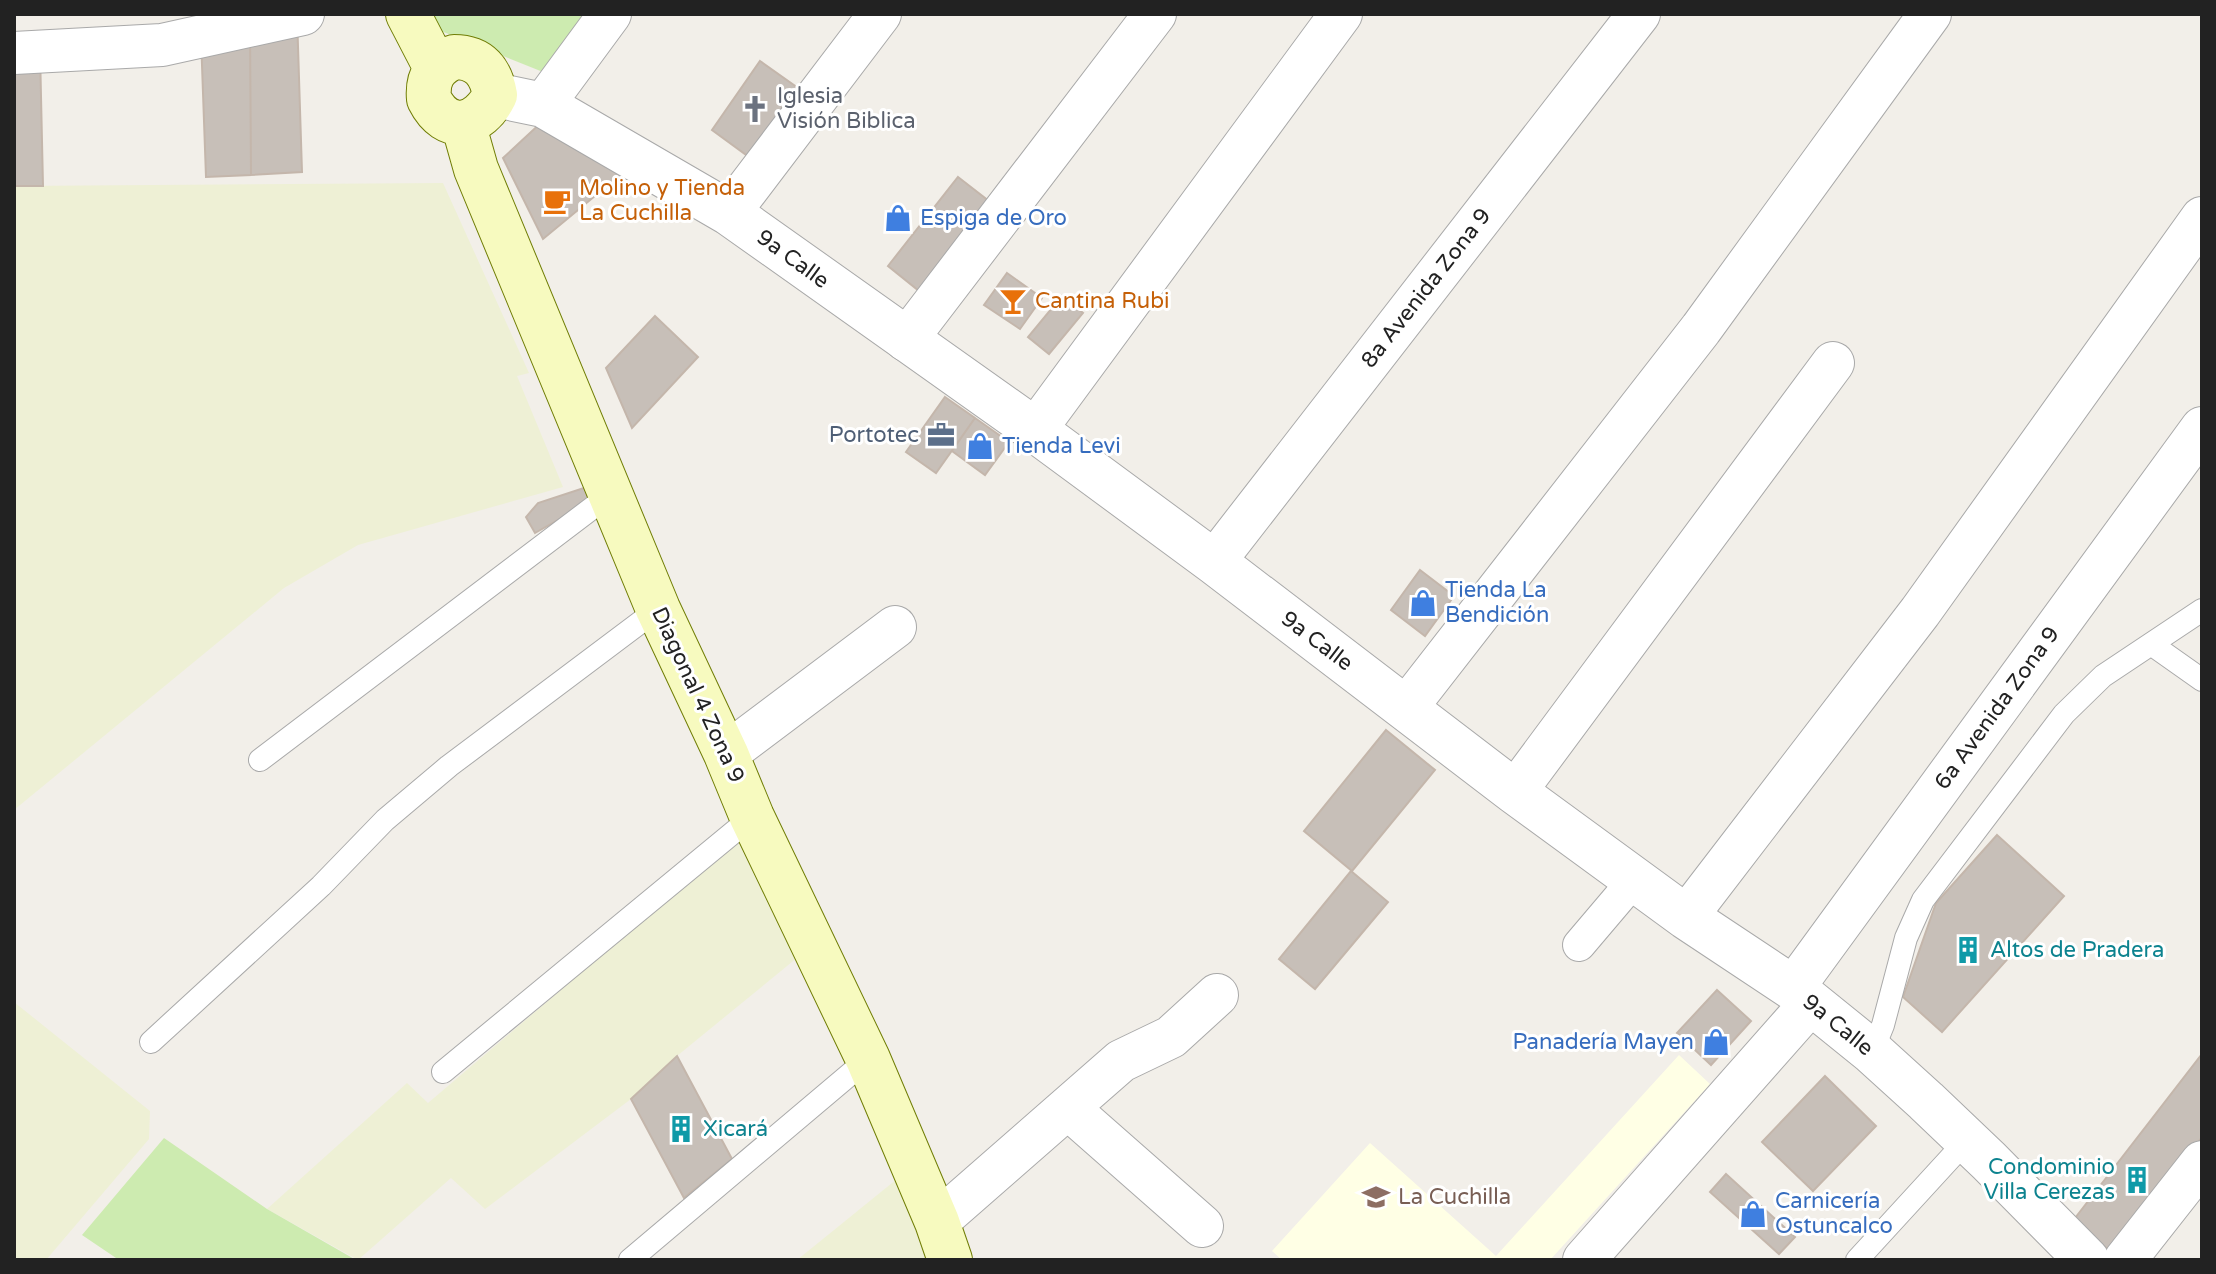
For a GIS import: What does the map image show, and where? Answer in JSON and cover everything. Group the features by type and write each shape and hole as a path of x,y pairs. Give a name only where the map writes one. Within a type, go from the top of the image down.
{"main road":[{"path":"408,14 436,68 430,77 429,99 442,117 479,109"},
{"name":"Diagonal 4 Zona 9","path":"479,109 476,169 658,609 752,817 868,1059 944,1241"}],"street":[{"path":"14,53 162,45 303,14"},
{"path":"543,105 610,14"},
{"path":"729,213 880,14"},
{"path":"906,340 1155,14"},
{"path":"1035,430 1341,14"},
{"name":"8a Avenida Zona 9","path":"1214,562 1639,14"},
{"path":"1406,708 1701,329 1930,14"},
{"name":"9a Calle","path":"479,109 543,105 729,213 1035,430 1515,792 1686,917 1802,996 1872,1052 1967,1140 2087,1260"},
{"path":"1686,917 1920,612 2202,218"},
{"path":"1515,792 1833,363"},
{"name":"6a Avenida Zona 9","path":"1584,1260 1802,996 2202,428"},
{"path":"726,754 895,627"},
{"path":"1579,945 1635,879"},
{"path":"944,1241 1069,1109 1121,1061 1171,1037 1217,995"},
{"path":"1069,1109 1202,1226"},
{"path":"2125,1260 2202,1162"}],"lane":[{"path":"260,760 612,493"},
{"path":"151,1042 321,886 385,820 449,766 658,609"},
{"path":"1872,1052 1883,1025 1906,938 1923,900 2064,714 2103,676 2202,610"},
{"path":"2151,644 2202,680"},
{"path":"443,1072 752,817"},
{"path":"630,1260 868,1059"},
{"path":"1857,1260 1967,1140"}],"shaded area":[{"path":"443,183 529,373 517,376 563,487 358,545 284,588 14,810 14,186"},
{"path":"756,824 814,944 677,1056 631,1099 485,1209 451,1178 358,1260 267,1209 407,1083 428,1103"},
{"path":"14,1002 150,1111 149,1139 46,1260 14,1260"},
{"name":"La Cuchilla","path":"1679,1055 1710,1084 1550,1260 1282,1260 1272,1251 1370,1143 1496,1256"},
{"path":"913,1166 950,1260 797,1260"}],"green space":[{"path":"432,14 586,14 543,72 441,31"},
{"path":"164,1138 267,1209 356,1260 119,1260 82,1235"}],"building":[{"path":"297,15 302,172 251,175 250,26"},
{"path":"250,26 251,175 206,177 201,37"},
{"path":"40,51 43,186 14,186 14,53"},
{"name":"Iglesia Visión Biblica","path":"760,61 798,88 749,157 712,130"},
{"name":"Molino y Tienda La Cuchilla","path":"544,120 636,162 543,239 503,158"},
{"path":"958,177 994,205 924,295 888,266"},
{"name":"Cantina Rubi","path":"1007,273 1042,298 1020,329 984,305"},
{"path":"1062,296 1083,313 1049,354 1028,337"},
{"path":"655,316 698,357 632,428 606,368"},
{"name":"Portotec","path":"945,397 975,418 936,473 906,452"},
{"name":"Tienda Levi","path":"975,418 1009,442 985,475 952,451"},
{"path":"590,486 597,498 535,533 526,517 538,503"},
{"name":"Tienda La Bendición","path":"1420,570 1454,596 1425,636 1391,610"},
{"path":"1386,730 1435,770 1352,871 1304,831"},
{"name":"Altos de Pradera","path":"1997,835 2064,896 1942,1032 1903,997 1936,903"},
{"path":"1351,871 1388,902 1315,989 1279,959"},
{"path":"1717,990 1751,1021 1711,1065 1677,1033"},
{"name":"Condominio Villa Cerezas","path":"2202,1054 2202,1137 2113,1253 2072,1222"},
{"name":"Xicará","path":"677,1056 732,1159 684,1198 631,1099"},
{"path":"1825,1076 1876,1126 1813,1191 1762,1142"},
{"name":"Carnicería Ostuncalco","path":"1726,1174 1795,1237 1779,1254 1710,1192"}],"place":[{"name":"Iglesia Visión Biblica","path":"755,109"},
{"name":"Molino y Tienda La Cuchilla","path":"557,201"},
{"name":"Espiga de Oro","path":"898,218"},
{"name":"Cantina Rubi","path":"1013,301"},
{"name":"Portotec","path":"941,435"},
{"name":"Tienda Levi","path":"980,446"},
{"name":"Tienda La Bendición","path":"1423,603"},
{"name":"Altos de Pradera","path":"1968,950"},
{"name":"Panadería Mayen","path":"1716,1042"},
{"name":"Xicará","path":"681,1129"},
{"name":"Condominio Villa Cerezas","path":"2137,1180"},
{"name":"La Cuchilla","path":"1376,1197"},
{"name":"Carnicería Ostuncalco","path":"1753,1214"}]}
